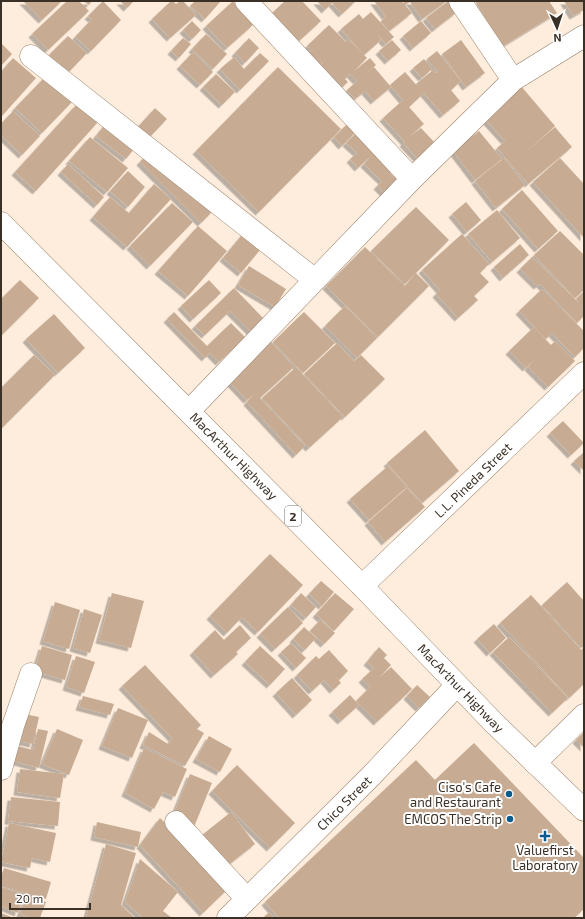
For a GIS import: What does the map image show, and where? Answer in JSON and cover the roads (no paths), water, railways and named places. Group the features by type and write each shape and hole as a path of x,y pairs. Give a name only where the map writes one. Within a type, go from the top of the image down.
{"main road":[{"path":"246,1 412,179"},
{"path":"460,1 513,80"},
{"path":"189,411 412,179 513,80 584,36"},
{"path":"31,56 315,280"},
{"name":"MacArthur Highway","path":"1,223 362,586 457,685 584,810"},
{"name":"L.L. Pineda Street","path":"362,586 584,373"},
{"path":"1,769 13,726 31,674"},
{"name":"Chico Street","path":"228,918 372,776 457,685"},
{"path":"535,763 584,715"},
{"path":"176,822 247,899"}],"place":[{"name":"Ciso's Cafe and Restaurant","path":"509,794"},
{"name":"EMCOS The Strip","path":"510,819"},
{"name":"Valuefirst Laboratory","path":"545,836"}]}
